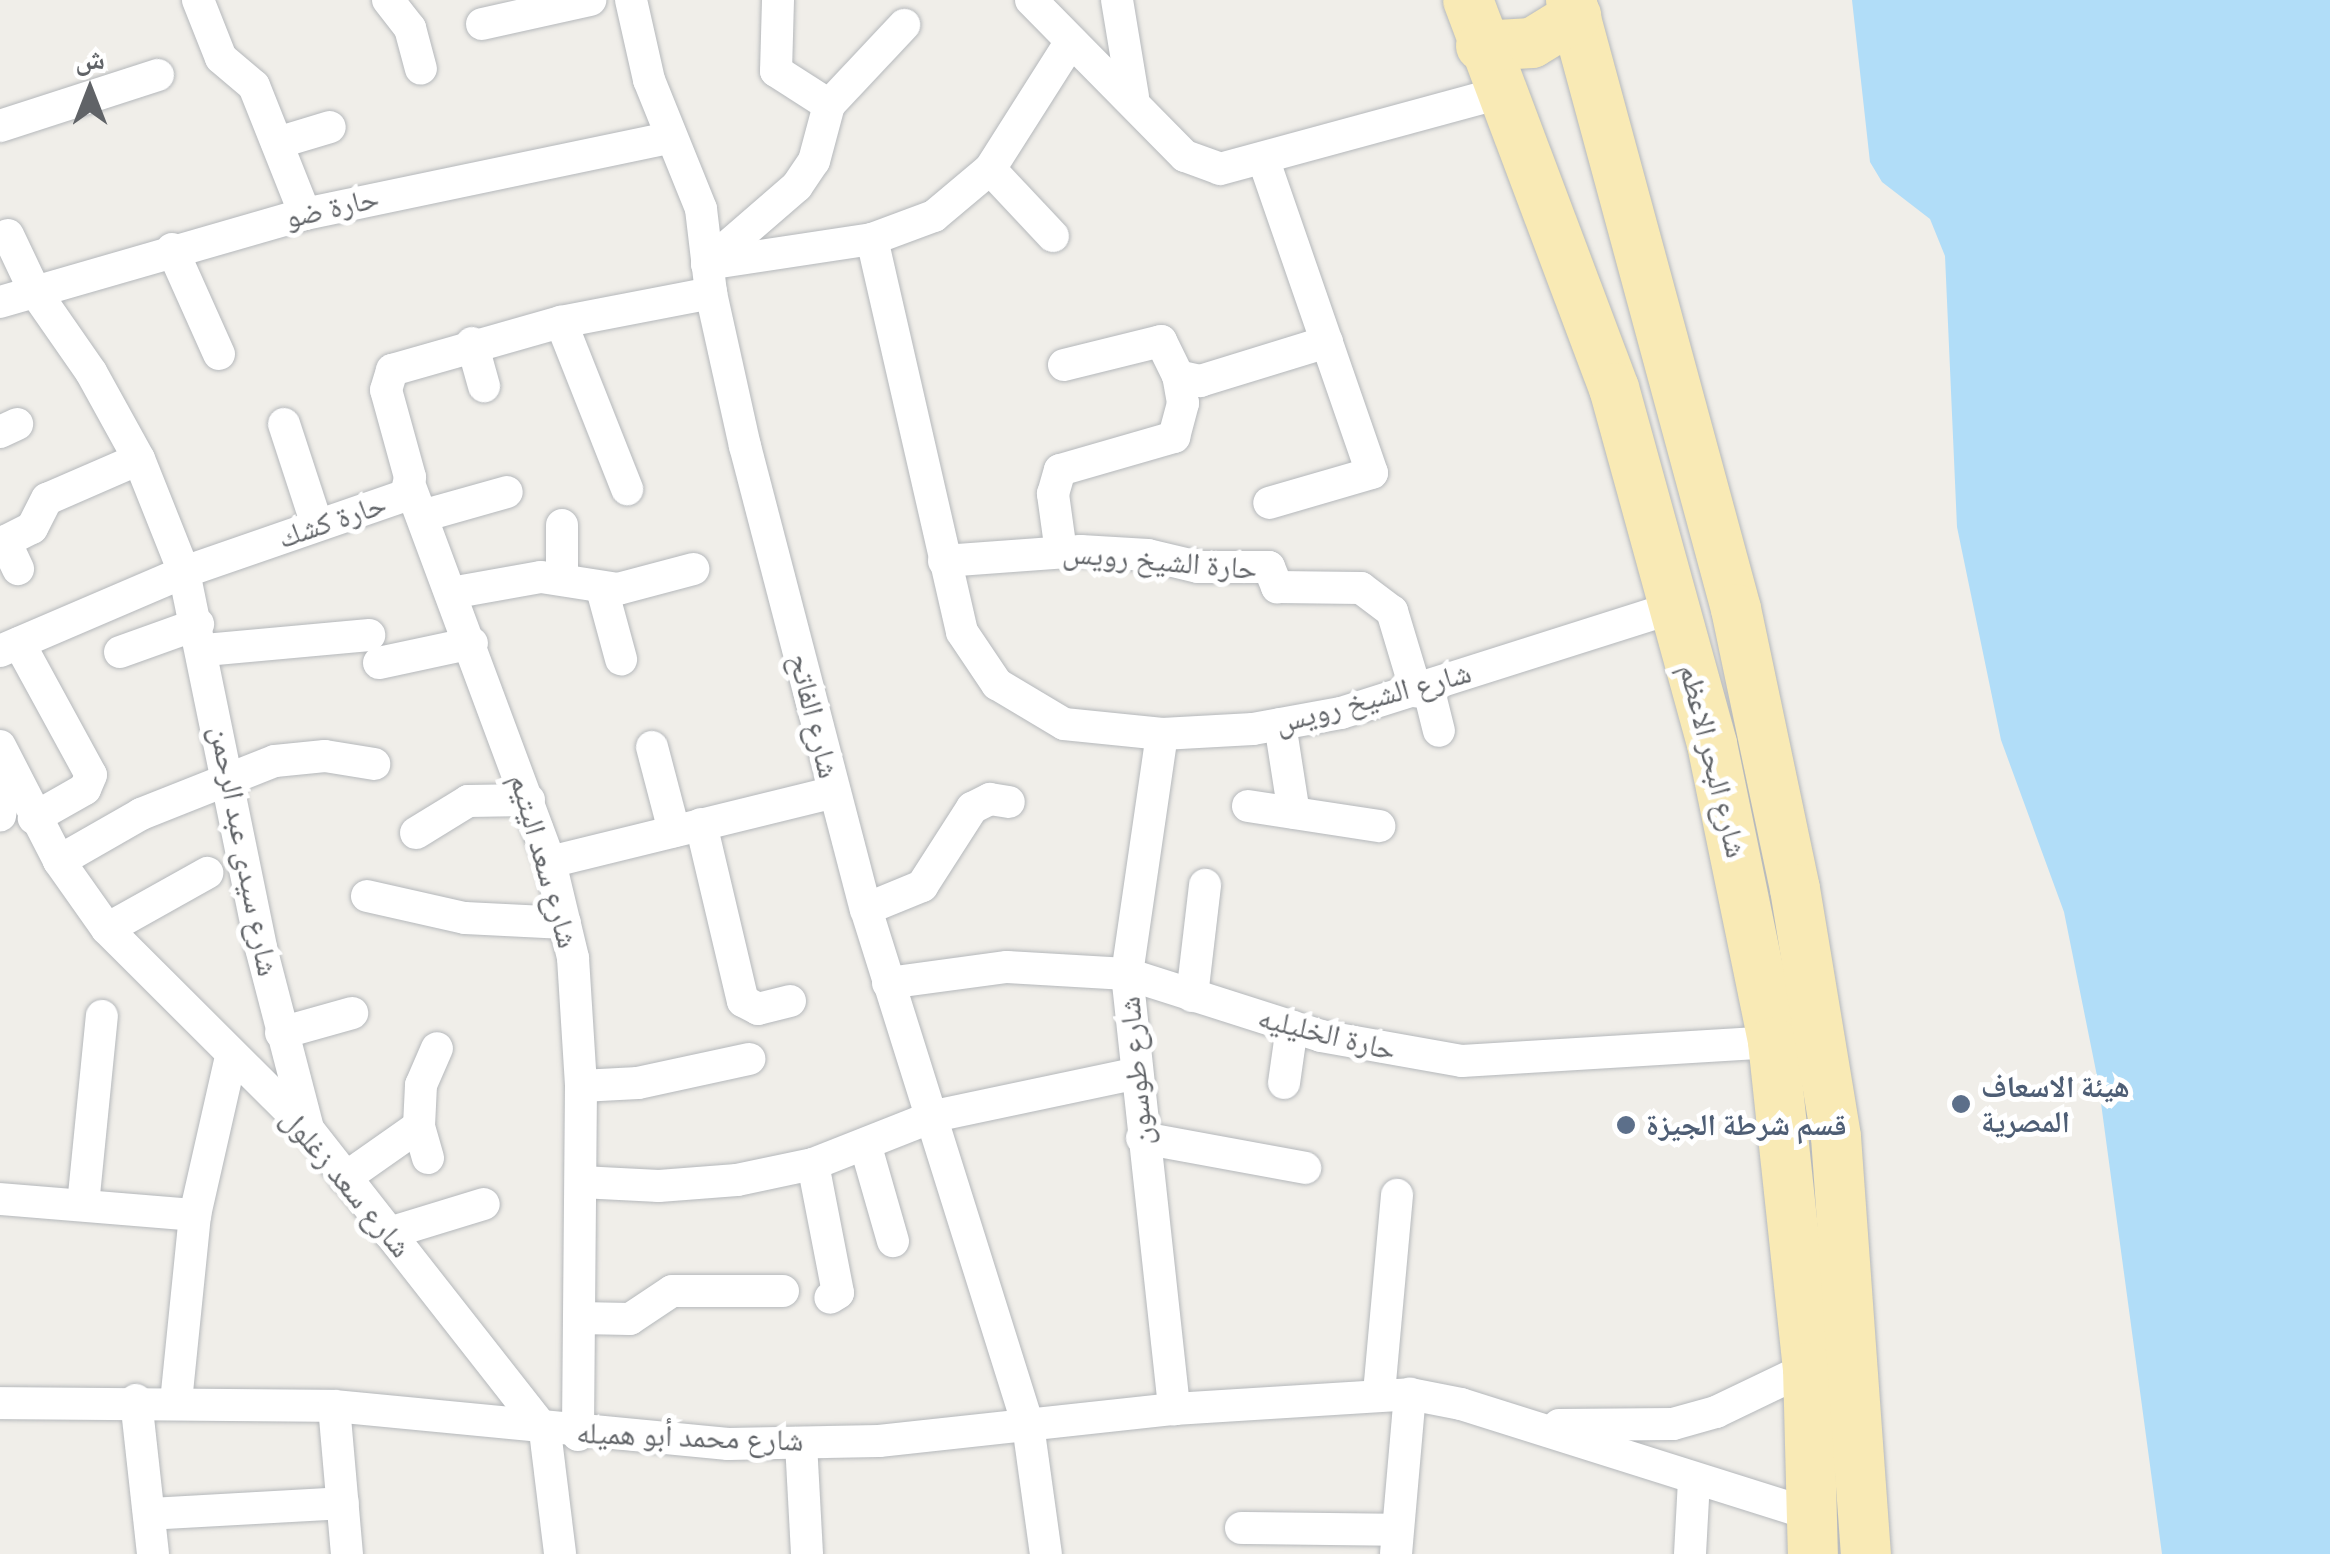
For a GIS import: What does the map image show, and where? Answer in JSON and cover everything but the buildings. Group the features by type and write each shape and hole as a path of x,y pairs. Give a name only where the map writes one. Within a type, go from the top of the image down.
{"main road":[{"path":"1474,23 1532,44 1574,8"},
{"name":"شارع البحر الاعظم","path":"1574,8 1736,609 1795,889 1836,1138 1866,1554"},
{"name":"شارع البحر الاعظم","path":"1474,23 1507,91 1614,388 1712,744 1773,1042 1808,1368 1814,1534"}],"street":[{"path":"198,0 214,47 249,77 305,214"},
{"path":"388,0 410,28 421,69"},
{"path":"482,24 590,0"},
{"name":"شارع الفاتح","path":"631,0 670,138 701,209 709,279 866,909 1028,1425 1046,1554"},
{"path":"778,0 776,71 829,106"},
{"path":"1031,0 1070,43 1133,97 1198,163 1220,169 1507,91"},
{"path":"1117,0 1133,97"},
{"path":"709,279 797,186 814,161 829,106 904,25"},
{"name":"حارة كشك","path":"416,501 386,379 392,370 472,343 872,239 934,216 990,169 1070,43"},
{"path":"0,126 158,75"},
{"path":"277,144 330,127"},
{"name":"حارة ضو","path":"0,302 172,249 305,214 670,138"},
{"path":"1263,158 1372,473 1269,503"},
{"path":"990,169 1053,236"},
{"name":"شارع سيدى عبد الرحمن","path":"8,235 34,290 91,372 139,460 184,572 201,637 281,1033 308,1129"},
{"path":"872,239 944,561"},
{"path":"172,249 219,354"},
{"path":"561,322 627,489"},
{"path":"1061,552 1053,494 1060,470 1174,437 1183,403 1178,376 1161,341 1064,364"},
{"path":"1178,376 1200,381 1327,342"},
{"path":"472,343 484,386"},
{"path":"284,424 317,525"},
{"path":"8,551 36,523 47,498 139,460"},
{"name":"حارة كشك","path":"9,647 184,572 397,500 507,492"},
{"name":"شارع سعد اليتيم","path":"416,501 529,800 550,862 573,958 581,1086 578,1434"},
{"path":"562,525 562,577"},
{"name":"حارة الشيخ رويس","path":"944,561 1061,552 1269,568 1277,587 1374,592 1392,611 1422,689"},
{"name":"شارع الشيخ رويس","path":"944,561 962,632 997,684 1064,724 1162,734 1280,724 1422,689 1674,608"},
{"path":"451,593 562,577 602,589 693,568"},
{"path":"602,589 621,659"},
{"path":"120,652 201,637 374,649 472,643"},
{"path":"9,647 91,775 85,789 34,818"},
{"path":"1422,689 1439,731"},
{"path":"1280,724 1294,813"},
{"name":"شارع طوسون","path":"1162,734 1127,974 1134,1074 1174,1409"},
{"path":"652,747 688,828 743,1001 758,1009 790,1001"},
{"path":"58,861 141,814 275,760 325,756 374,764"},
{"path":"0,816 2,760"},
{"name":"شارع سعد زغلول","path":"2,760 58,861 107,930 308,1129 545,1431"},
{"path":"550,862 834,792"},
{"path":"866,909 925,883 972,808 990,799 1009,802"},
{"path":"416,833 468,801 529,800"},
{"path":"1248,806 1379,826"},
{"path":"107,930 207,873"},
{"path":"1192,996 1205,885"},
{"path":"367,896 465,918 565,923"},
{"name":"حارة الخليليه","path":"888,984 1007,968 1127,974 1292,1027 1421,1058 1462,1061 1525,1062 1773,1042"},
{"path":"281,1033 352,1013"},
{"path":"83,1205 102,1016"},
{"path":"1284,1084 1292,1027"},
{"path":"345,1178 424,1142 421,1085 437,1048"},
{"path":"176,1402 195,1215 231,1056"},
{"path":"581,1086 656,1080 749,1059"},
{"path":"581,1182 698,1183 813,1164 866,1147 934,1116 1134,1074"},
{"path":"1142,1138 1305,1168"},
{"path":"866,1147 893,1242"},
{"path":"813,1164 838,1292 830,1298"},
{"path":"1241,1528 1396,1542 1397,1196"},
{"path":"0,1199 195,1215"},
{"path":"389,1234 484,1204"},
{"path":"579,1318 630,1319 672,1292 783,1291"},
{"name":"شارع محمد أبو هميله","path":"1525,1424 1673,1424 1716,1412 1808,1368"},
{"name":"شارع محمد أبو هميله","path":"0,1403 136,1400 334,1406 578,1434 801,1442 1394,1393 1525,1424 1694,1479 1814,1534"},
{"path":"136,1400 153,1554"},
{"path":"334,1406 347,1554"},
{"path":"545,1431 560,1554"},
{"path":"801,1442 806,1554"},
{"path":"1690,1554 1694,1479"},
{"path":"149,1514 343,1504"}],"water":[{"path":"1852,0 2330,0 2330,1554 2162,1554 2098,1081 2064,912 2001,740 1957,527 1945,256 1930,219 1882,182 1870,162"}],"place":[{"name":"هيئة الاسعاف المصرية","path":"1961,1104"},
{"name":"قسم شرطة الجيزة","path":"1626,1125"}]}
